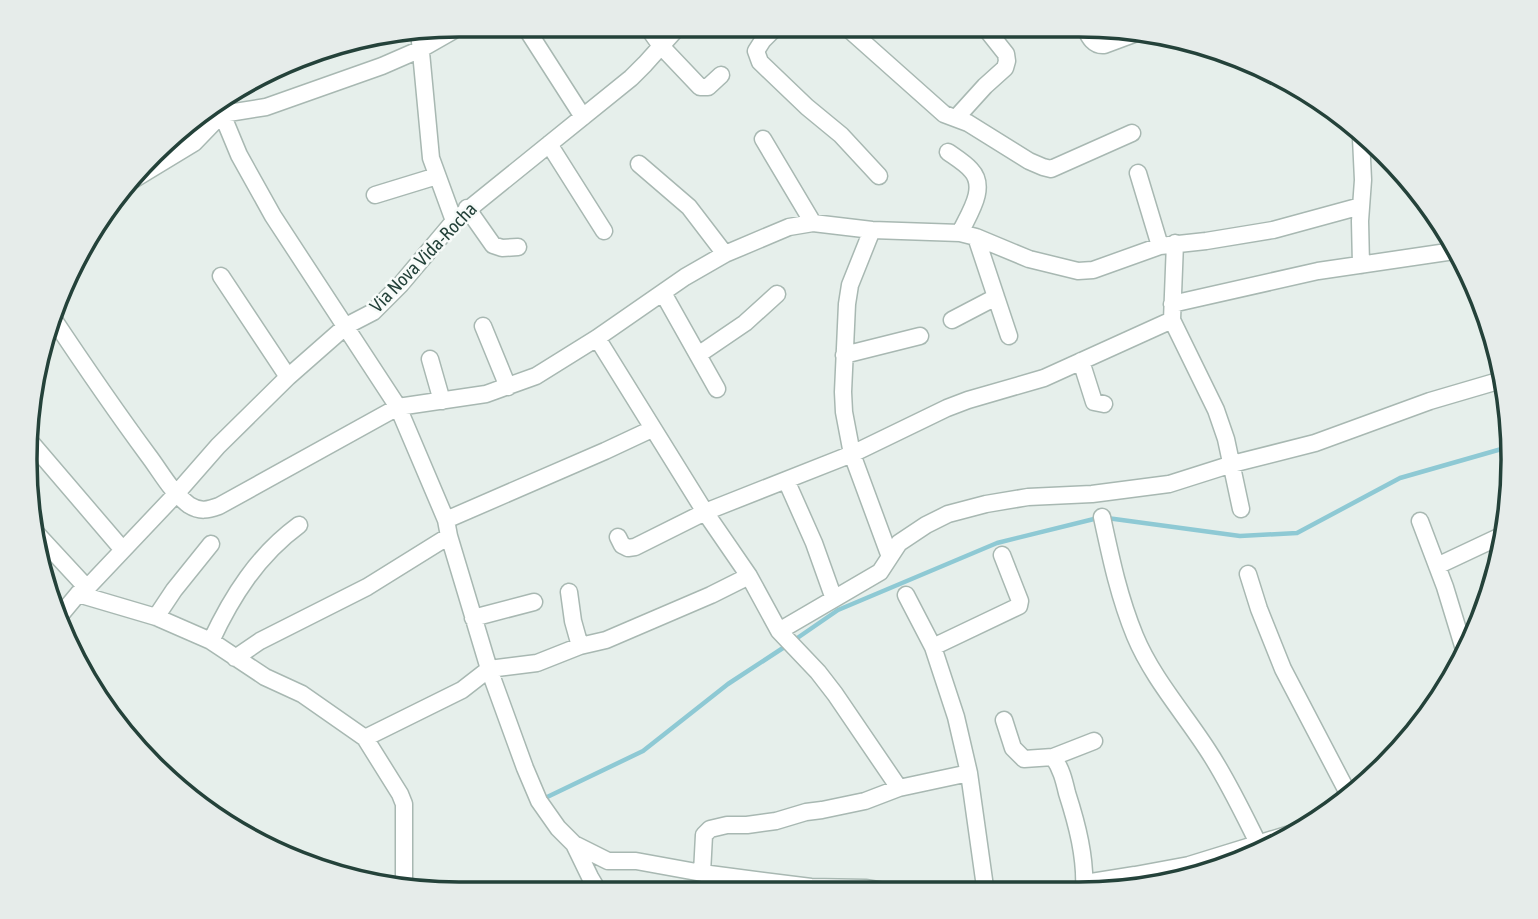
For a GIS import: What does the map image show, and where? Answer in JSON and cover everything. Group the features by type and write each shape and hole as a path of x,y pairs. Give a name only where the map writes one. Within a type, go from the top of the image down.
{"street":[{"path":"532,37 583,117"},
{"path":"655,37 700,87 708,87 721,75"},
{"name":"Via Nova Vida-Rocha","path":"65,610 218,446 288,377 346,326 373,312 467,208 631,78 669,37"},
{"path":"766,37 756,51 760,62 841,135 879,176"},
{"path":"857,37 944,114 968,122 1043,167 1051,169 1132,133"},
{"path":"956,118 1004,68 1006,54 993,37"},
{"path":"1091,37 1099,46 1120,39"},
{"path":"225,108 266,107 382,66 440,38"},
{"path":"420,39 431,158 454,221"},
{"path":"222,110 239,155 273,216 398,407 448,528 489,669 525,768 539,801 573,844 593,882"},
{"path":"156,166 194,143 216,114"},
{"path":"763,139 813,223"},
{"path":"549,144 604,231"},
{"path":"1361,146 1361,265"},
{"path":"948,152 972,171 978,184 978,192 960,233"},
{"path":"639,164 689,207 725,254"},
{"path":"1138,173 1168,244 1172,312 1216,410 1226,439 1241,509"},
{"path":"375,195 437,176"},
{"path":"58,326 176,494 191,506 209,510 398,407 486,394 536,376 597,338 685,277 725,254 789,227 813,223 872,230 960,233 1029,259 1078,271 1093,270 1168,244 1273,230 1361,206"},
{"path":"467,208 493,245 502,248 518,247"},
{"path":"872,230 850,285 847,304 844,412 852,454 890,557"},
{"path":"976,237 1009,336"},
{"path":"618,537 622,545 635,547 705,512 852,454 947,408 1035,382 1082,361 1172,312 1304,273 1447,252"},
{"path":"221,276 288,377"},
{"path":"663,293 717,389"},
{"path":"698,355 745,323 777,294"},
{"path":"952,320 996,298"},
{"path":"483,326 508,387"},
{"path":"844,355 920,336"},
{"path":"597,338 705,512 749,576 779,631 835,694 899,788"},
{"path":"430,359 442,401"},
{"path":"1082,361 1094,402 1104,404"},
{"path":"779,631 880,572 899,543 948,514 975,506 1028,497 1092,494 1169,484 1231,464 1315,443 1430,401 1494,382"},
{"path":"235,658 260,641 367,587 448,528 652,429"},
{"path":"37,450 122,550"},
{"path":"786,480 814,543 834,599"},
{"path":"1102,517 1116,585 1136,638 1171,698 1207,748 1258,842"},
{"path":"1420,521 1461,639"},
{"path":"211,641 233,597 263,556 299,525"},
{"path":"1437,566 1493,539"},
{"path":"156,617 211,544"},
{"path":"46,545 82,591 156,617 211,641 265,677 302,694 365,738 404,804 404,879"},
{"path":"933,647 1019,607 1020,601 1002,555"},
{"path":"1248,574 1283,669 1345,787"},
{"path":"365,738 462,690 489,669 537,663 580,646 606,640 749,576"},
{"path":"569,592 580,646"},
{"path":"906,596 933,647 956,717 969,773 984,882"},
{"path":"473,618 534,602"},
{"path":"1004,720 1013,748 1024,759 1053,757 1094,741"},
{"path":"1053,757 1059,765 1076,822 1083,882"},
{"path":"702,873 704,835 709,829 776,821 806,812 865,801 899,788 969,773"},
{"path":"573,844 608,861 636,861 760,882"},
{"path":"1117,880 1189,865 1250,845"}],"waterway":[{"path":"1107,518 1240,536 1297,533 1400,478 1501,449"},
{"path":"793,641 838,610 997,543 1098,518"},
{"path":"543,799 643,751 728,684 786,646"}]}
